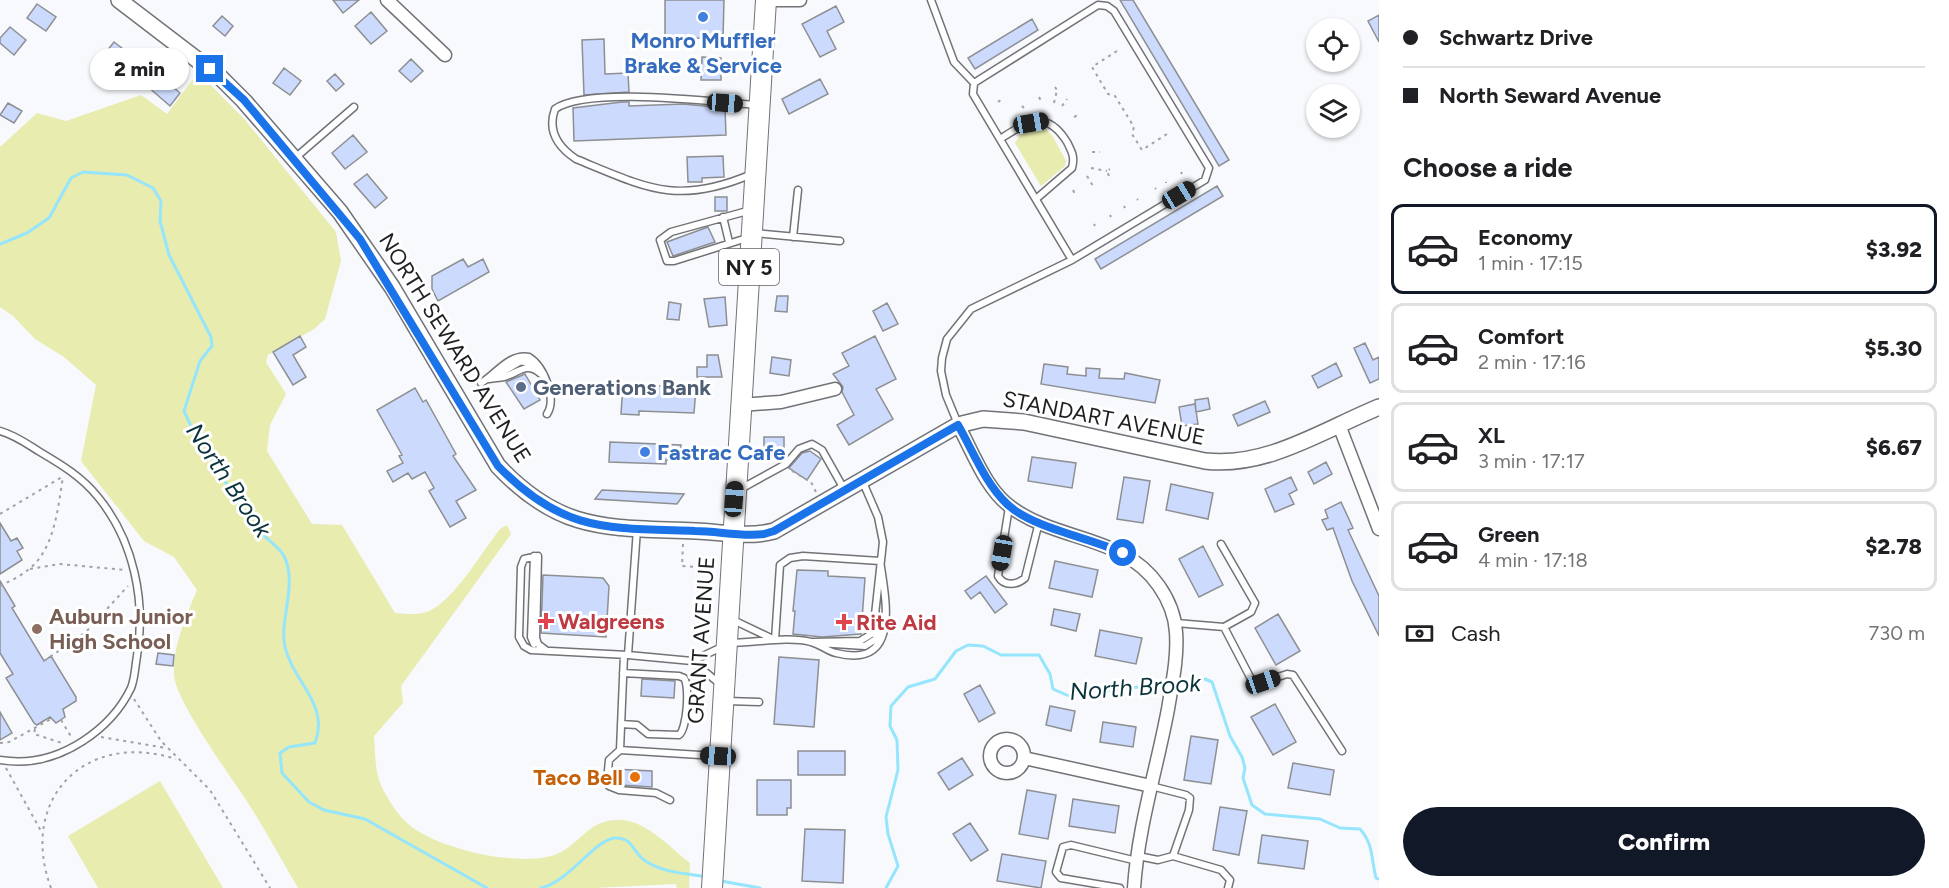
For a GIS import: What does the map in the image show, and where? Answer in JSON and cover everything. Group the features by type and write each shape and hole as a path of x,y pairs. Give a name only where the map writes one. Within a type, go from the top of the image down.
{"highway":[{"name":"GRANT AVENUE","path":"712,888 718,756 766,0"}],"street":[{"name":"NORTH SEWARD AVENUE","path":"119,0 221,78 294,158 360,239 498,466 520,488 569,518 596,526 732,534"},
{"path":"387,0 445,55"},
{"path":"772,0 800,0"},
{"path":"740,405 781,402 835,389"},
{"name":"STANDART AVENUE","path":"732,534 755,535 774,531 958,425 983,419 1013,421 1217,462 1239,461 1268,455 1379,407"},
{"path":"958,425 986,477 1010,506 1039,521 1111,547 1136,561 1162,590 1175,623 1174,676 1151,786 1134,888"},
{"path":"1339,425 1379,529"},
{"path":"1024,758 1151,786"}],"lane":[{"path":"931,0 954,62 974,83 973,94 1072,260"},
{"path":"958,425 946,395 941,371 947,339 971,309 1072,260 1205,180 1209,168 1114,11 1107,6 1098,5 974,83"},
{"path":"755,172 728,184 699,191 660,191 576,159 565,152 551,130 551,119 555,109 576,99 686,100 759,105"},
{"path":"294,158 354,107"},
{"path":"1000,139 1031,123 1044,121 1058,128 1065,139 1073,153 1072,168 1036,199"},
{"path":"793,237 798,190"},
{"path":"753,210 671,232 660,240 667,261 751,235 840,241"},
{"path":"723,217 729,243"},
{"path":"489,379 494,370 524,356 534,360 552,401 547,414"},
{"path":"481,383 489,379 505,377 523,367 536,369 542,375"},
{"path":"0,431 72,471 90,487 108,511 124,539 140,597 140,637 130,688 112,718 91,736 52,757 32,762 1,761"},
{"path":"746,486 786,464 799,449 812,444 822,450 844,490"},
{"path":"544,650 536,638 536,556 524,559 521,567 519,636 524,646 544,650 692,661 725,644 761,643 774,640 861,641 871,637 883,542 878,517 861,480"},
{"path":"1010,506 998,576 1004,582 1015,584 1025,578 1039,521"},
{"path":"637,529 623,673 620,750 609,760 607,781 609,786 619,790 656,793 670,800"},
{"path":"1175,623 1224,627 1251,612 1255,603 1221,544"},
{"path":"774,640 780,565 790,558 803,556 880,561"},
{"path":"812,642 835,653 859,656 878,649 883,638 885,592 880,561"},
{"path":"727,618 774,640"},
{"path":"1224,627 1253,682 1257,684 1287,674 1293,675 1342,751"},
{"path":"692,661 722,694 759,702"},
{"path":"621,724 637,725 648,734 679,735 684,729 687,686 684,678 679,676 623,673"},
{"path":"620,750 718,756"},
{"path":"1151,786 1190,798 1189,810 1173,856"},
{"path":"1120,888 1061,878 1056,872 1063,847 1071,845 1158,860 1173,856 1221,870 1230,880 1228,888"}],"path":[{"path":"1090,72 1092,66 1117,51"},
{"path":"1092,66 1106,94 1115,96 1134,127 1131,135 1144,154"},
{"path":"1053,103 1056,88 1060,88"},
{"path":"1039,97 1042,103"},
{"path":"998,102 1002,99"},
{"path":"1062,106 1067,99"},
{"path":"1074,117 1078,115"},
{"path":"1140,150 1167,134"},
{"path":"1160,138 1163,143"},
{"path":"1092,152 1100,152"},
{"path":"1091,168 1107,171 1110,169"},
{"path":"1107,171 1109,176"},
{"path":"1087,176 1093,186"},
{"path":"1073,190 1076,196"},
{"path":"788,468 811,482 817,495"},
{"path":"0,514 63,477 51,533 44,550 30,569"},
{"path":"683,544 682,566 713,568"},
{"path":"0,586 30,569 60,564 135,574"},
{"path":"44,661 85,633 135,574"},
{"path":"130,688 145,719 166,748 210,790 270,888"},
{"path":"0,743 9,742 51,719"},
{"path":"61,720 76,745"},
{"path":"34,734 35,728"},
{"path":"28,732 76,745"},
{"path":"91,736 166,748"},
{"path":"51,888 42,858 41,832 44,819 57,791 82,766 97,759 127,752 159,753 176,759"},
{"path":"1,761 41,832"}],"green space":[{"path":"198,72 245,120 336,232 341,261 325,319 314,329 268,355 266,362 286,394 270,425 267,451 312,524 342,525 395,613 404,614 424,613 433,609 460,583 500,529 507,525 511,534 401,686 403,703 374,736 378,777 390,802 407,823 437,841 476,853 517,859 535,859 561,852 599,824 621,820 631,822 658,836 690,863 689,888 677,888 676,884 595,888 298,888 252,809 194,721 177,686 174,663 178,642 197,590 174,557 144,541 81,461 96,385 64,357 35,339 13,316 0,307 0,147 37,113 66,121 141,95 167,114"},
{"path":"1044,128 1052,135 1066,161 1065,166 1041,186 1015,143 1020,135"},
{"path":"160,781 223,888 98,888 68,836"}],"building":[{"path":"333,0 359,0 343,13"},
{"path":"665,0 724,0 723,39 665,37"},
{"path":"1120,0 1133,0 1229,160 1219,166"},
{"path":"37,4 56,17 46,31 27,18"},
{"path":"836,6 844,22 827,31 836,49 820,57 802,24"},
{"path":"371,12 387,31 371,44 355,26"},
{"path":"1379,15 1379,42 1368,21"},
{"path":"222,16 233,26 225,36 213,26"},
{"path":"1032,19 1038,30 975,69 968,58"},
{"path":"10,27 26,40 14,55 0,43 0,38"},
{"path":"604,39 605,74 628,73 629,92 584,95 582,40"},
{"path":"114,42 139,61 127,75 103,56"},
{"path":"702,57 721,58 721,80 701,80"},
{"path":"411,59 423,71 411,82 399,71"},
{"path":"284,68 301,81 290,95 273,83"},
{"path":"158,74 180,93 170,106 147,86"},
{"path":"335,74 344,84 336,91 327,81"},
{"path":"820,79 828,94 789,114 782,99"},
{"path":"629,102 629,106 683,104 725,108 726,135 574,141 573,108"},
{"path":"8,103 22,111 14,123 0,115"},
{"path":"353,135 367,152 345,169 332,153"},
{"path":"723,156 724,177 702,178 702,182 688,182 687,157"},
{"path":"367,174 387,198 375,208 354,184"},
{"path":"1217,186 1223,196 1101,269 1095,259"},
{"path":"715,197 727,197 727,211 715,211"},
{"path":"708,227 715,242 673,256 667,242"},
{"path":"463,259 468,267 483,259 489,272 438,301 432,289 432,276"},
{"path":"777,296 788,296 787,312 775,311"},
{"path":"725,297 727,325 709,327 704,299"},
{"path":"669,302 681,304 679,320 667,319"},
{"path":"887,303 898,324 883,331 873,311"},
{"path":"300,336 306,347 293,355 306,377 293,385 273,352"},
{"path":"875,336 896,379 876,389 893,419 849,445 837,425 854,415 842,392 843,387 833,374 849,366 842,353"},
{"path":"1365,343 1373,360 1379,357 1379,379 1370,383 1354,348"},
{"path":"707,355 718,355 722,377 697,377 697,367 707,367"},
{"path":"772,357 791,360 789,376 770,373"},
{"path":"1336,363 1342,376 1318,388 1312,376"},
{"path":"1044,364 1068,367 1067,374 1086,376 1086,368 1100,369 1099,378 1124,379 1125,373 1160,380 1155,403 1041,384"},
{"name":"Generations Bank","path":"525,374 540,400 524,409 506,382"},
{"path":"623,384 696,388 694,413 639,411 639,415 621,414"},
{"path":"415,388 423,402 426,400 456,454 453,456 476,490 456,501 466,518 450,527 429,491 434,488 425,472 412,479 408,473 393,482 387,471 403,463 399,456 402,455 377,410"},
{"path":"1208,398 1210,409 1196,412 1195,400"},
{"path":"1265,401 1270,412 1238,426 1233,415"},
{"path":"1195,404 1198,424 1182,426 1179,407"},
{"path":"764,437 784,437 784,450 764,450"},
{"name":"Fastrac Cafe","path":"610,442 681,445 680,460 666,460 666,464 609,462"},
{"path":"810,451 821,459 807,480 789,468 802,453"},
{"path":"1032,457 1076,463 1072,488 1028,481"},
{"path":"1326,462 1332,474 1314,484 1308,472"},
{"path":"1124,477 1150,481 1143,523 1117,519"},
{"path":"1291,477 1297,490 1289,494 1294,504 1275,512 1265,489"},
{"path":"1171,484 1213,493 1208,519 1166,510"},
{"path":"602,490 684,494 677,504 595,499"},
{"path":"1341,502 1353,528 1348,530 1379,596 1379,636 1352,581 1333,528 1327,530 1322,520 1328,518 1325,510"},
{"name":"Auburn Junior High School","path":"0,523 11,541 17,538 23,548 17,551 22,560 0,574"},
{"path":"1203,546 1223,585 1199,597 1179,559"},
{"path":"1055,561 1098,570 1092,597 1049,588"},
{"name":"Rite Aid","path":"797,570 828,571 828,576 865,578 861,634 822,637 793,634"},
{"name":"Walgreens","path":"543,575 603,578 609,586 606,637 541,633"},
{"path":"986,576 1007,604 995,613 980,592 971,599 965,591"},
{"name":"Auburn Junior High School","path":"0,581 15,606 12,608 44,661 51,656 76,697 76,701 63,709 65,717 56,723 50,717 37,725 34,723 6,678 13,674 0,653"},
{"path":"1054,609 1080,614 1076,631 1051,625"},
{"path":"1278,614 1300,651 1276,665 1255,628"},
{"path":"1100,630 1142,638 1136,664 1095,656"},
{"path":"158,653 174,655 173,666 156,664"},
{"path":"779,657 819,660 814,727 774,724"},
{"path":"642,679 675,681 674,698 641,696"},
{"path":"980,685 995,713 979,722 964,694"},
{"path":"1275,704 1296,742 1273,755 1251,717"},
{"path":"1050,706 1075,711 1071,731 1046,725"},
{"path":"0,712 12,733 0,740"},
{"path":"1103,722 1136,727 1133,747 1100,742"},
{"path":"1191,736 1218,740 1211,784 1184,780"},
{"path":"798,751 845,751 845,775 798,775"},
{"path":"962,758 973,775 949,790 938,773"},
{"path":"1293,763 1334,770 1330,795 1288,788"},
{"path":"614,769 652,771 652,787 620,785 620,781 613,780"},
{"path":"757,780 791,780 791,808 787,808 787,815 757,815"},
{"path":"1027,790 1056,795 1048,839 1019,834"},
{"path":"1073,799 1119,806 1115,833 1069,826"},
{"path":"1220,807 1247,811 1239,855 1213,850"},
{"path":"970,823 988,850 971,861 953,834"},
{"path":"805,829 845,830 843,883 802,881"},
{"path":"1262,835 1308,841 1304,869 1258,863"},
{"path":"1002,854 1046,861 1041,888 997,881"}],"waterway":[{"name":"North Brook","path":"0,244 27,233 49,218 71,178 83,172 127,175 153,188 161,201 160,221 169,255 211,337 212,346 200,361 184,411 191,426 213,453 213,461 244,511 258,531 281,552 288,567 289,590 284,625 285,647 289,660 314,705 318,716 318,729 315,743 289,747 280,753 282,773 309,802 324,810 365,819 487,888"},
{"name":"North Brook","path":"886,888 898,866 888,834 886,817 898,770 897,740 890,726 891,706 908,687 935,679 956,651 968,645 983,646 1001,655 1039,655 1050,674 1053,689 1069,696 1088,687 1108,691 1169,683"},
{"name":"North Brook","path":"1176,682 1205,679 1212,682 1230,736 1242,757 1245,768 1243,778 1252,805 1265,814 1320,819 1340,828 1360,829 1368,841 1376,878 1379,879"},
{"name":"North Brook","path":"541,888 562,878 600,845 616,838 626,840 640,857 658,868 706,877"},
{"name":"North Brook","path":"721,881 760,888"}],"place":[{"name":"Monro Muffler Brake & Service","path":"703,17"},
{"name":"Generations Bank","path":"521,387"},
{"name":"Fastrac Cafe","path":"645,452"},
{"name":"Walgreens","path":"546,621"},
{"name":"Rite Aid","path":"844,622"},
{"name":"Auburn Junior High School","path":"37,629"},
{"name":"Taco Bell","path":"635,777"}],"route":[{"path":"210,69 244,100 307,172 360,239 392,287 498,466 520,488 552,510 596,526 764,534 774,531 928,440 958,425 986,477 1012,508 1065,532 1123,553"}]}
